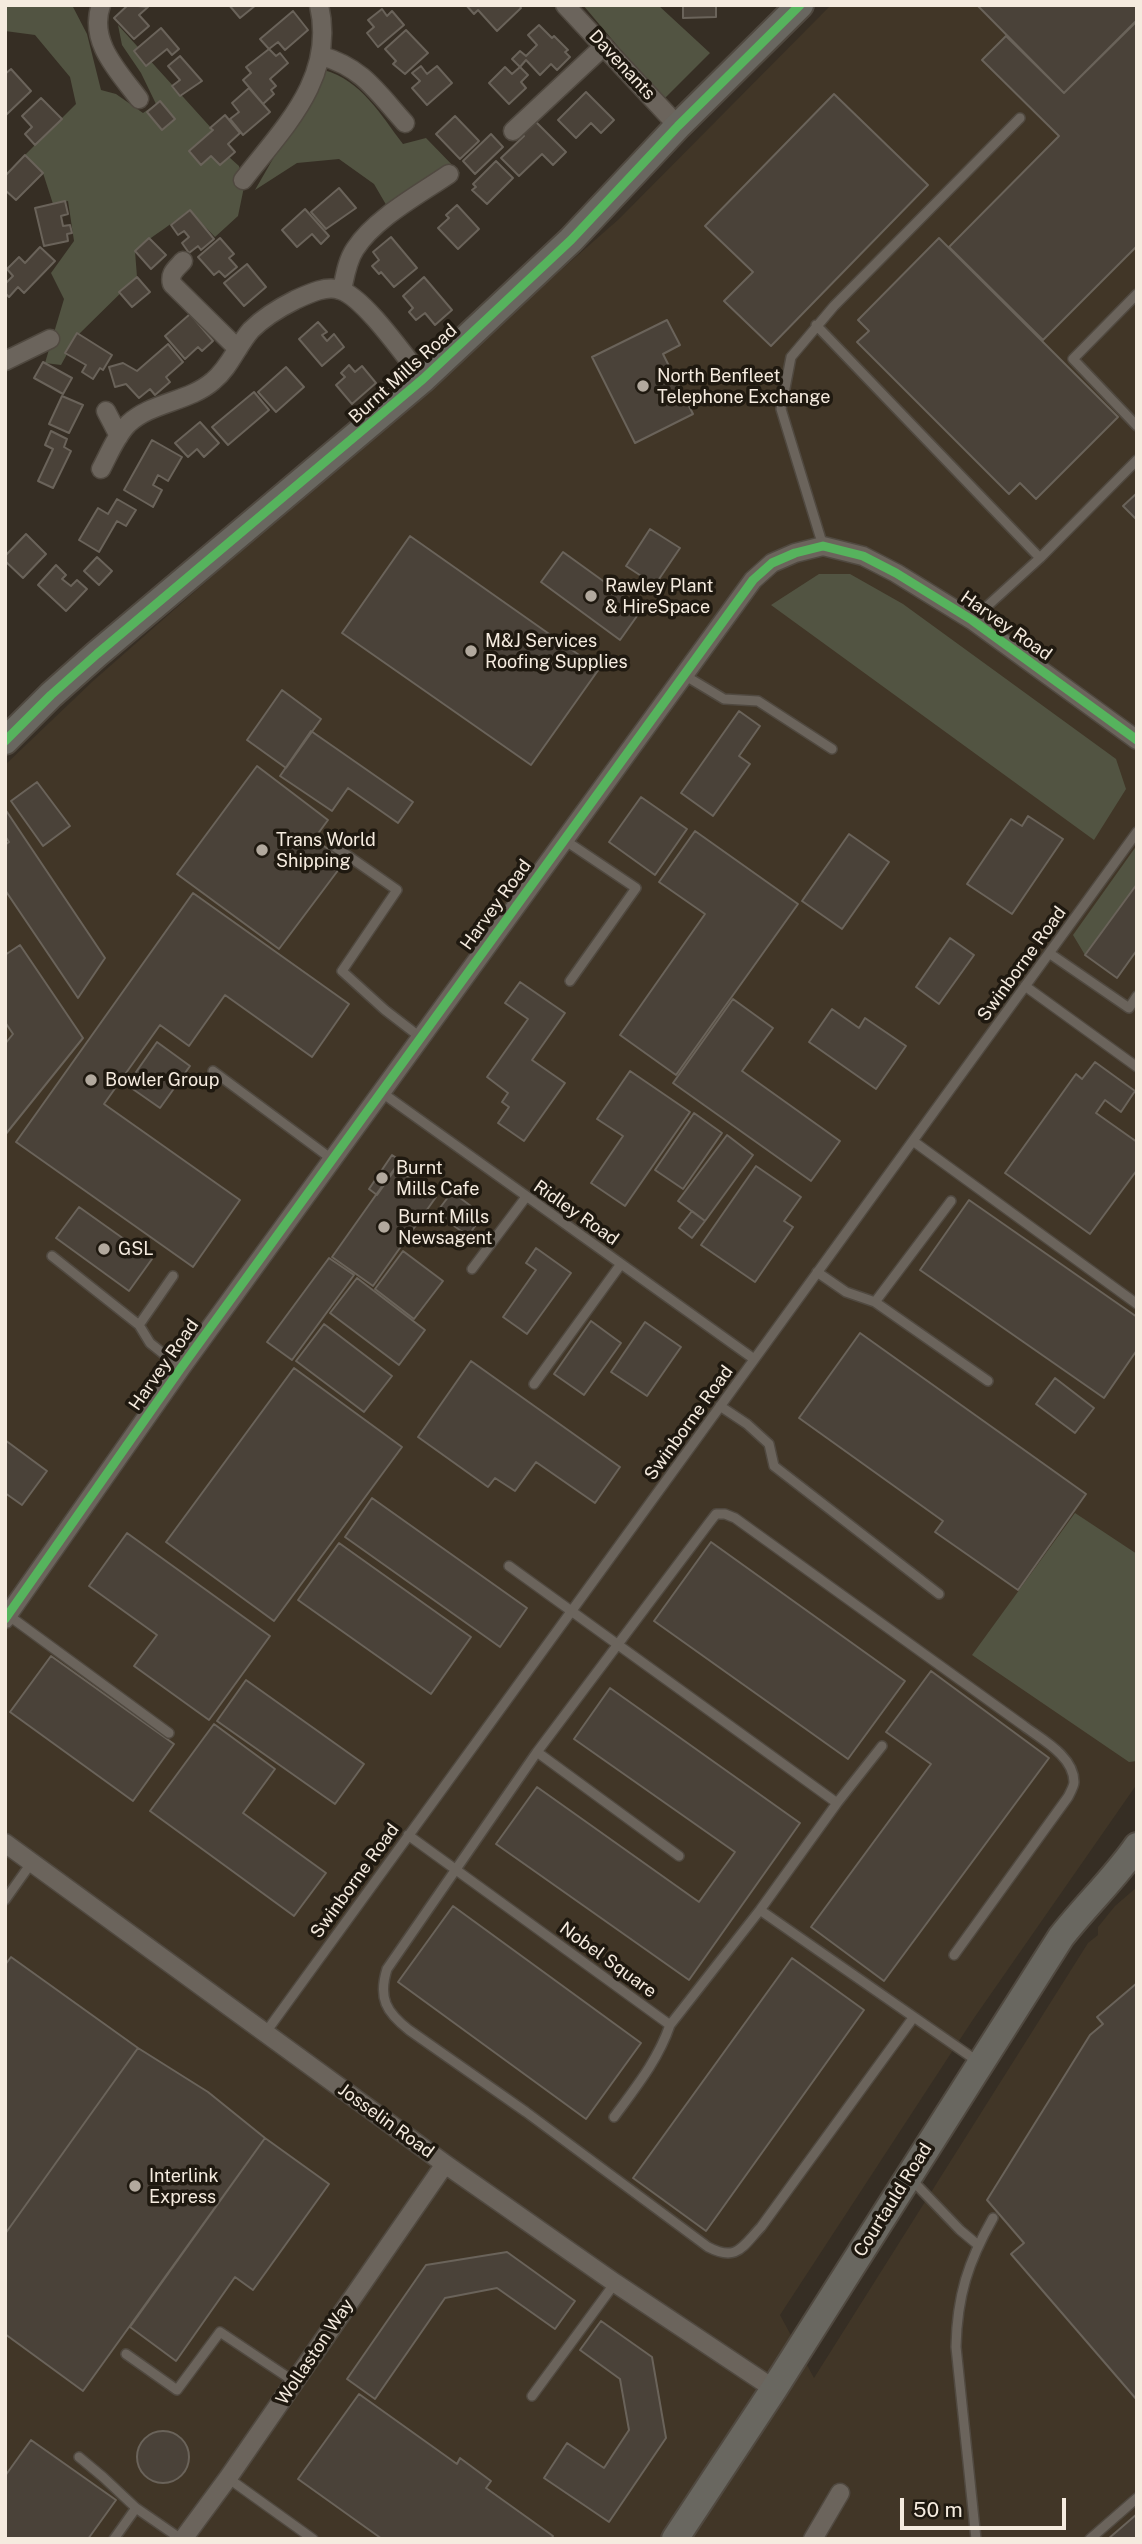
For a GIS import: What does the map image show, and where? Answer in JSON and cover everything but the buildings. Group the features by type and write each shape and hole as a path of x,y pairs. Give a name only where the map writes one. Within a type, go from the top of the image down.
{"street":[{"path":"101,5 97,26 105,53 139,99"},
{"path":"243,180 296,113 316,75 322,56 323,33 319,5"},
{"name":"Davenants","path":"565,5 678,126"},
{"name":"Burnt Mills Road","path":"5,741 97,654 423,379 571,240 678,126 800,5"},
{"path":"513,131 604,46"},
{"path":"322,56 342,62 360,74 405,123"},
{"path":"342,290 349,261 369,233 397,209 449,174"},
{"path":"183,261 170,278 172,284 238,349"},
{"path":"101,469 119,436 139,415 195,394 214,381 258,323 279,308 329,288 342,290 361,304 423,379"},
{"path":"5,361 50,339"},
{"path":"106,411 119,436"},
{"name":"Harvey Road","path":"7,1617 181,1368 563,839 753,580 772,563 795,553 823,546 863,556 972,620 1137,740"},
{"name":"Josselin Road","path":"5,1843 445,2164 615,2283 774,2389"},
{"name":"Courtauld Road","path":"675,2539 774,2389 1061,1937 1087,1904 1129,1866 1137,1846"},
{"name":"Wollaston Way","path":"182,2539 229,2478 445,2164"},
{"path":"813,2539 840,2493"}],"lane":[{"path":"823,546 781,409 790,357 816,325 1020,118"},
{"path":"1137,294 1073,359 1137,426"},
{"path":"816,325 1040,558"},
{"path":"972,620 1040,558 1137,460"},
{"path":"684,675 724,699 758,701 832,750"},
{"name":"Swinborne Road","path":"266,2032 1137,832"},
{"path":"563,839 636,888 570,981"},
{"path":"334,846 397,890 342,971 420,1037"},
{"path":"1049,953 1129,1008 1137,996"},
{"path":"1025,986 1137,1067"},
{"path":"213,1071 332,1160"},
{"name":"Ridley Road","path":"381,1092 754,1359"},
{"path":"913,1141 1137,1304"},
{"path":"472,1269 526,1197"},
{"path":"875,1302 951,1201"},
{"path":"52,1256 139,1325 150,1343 181,1368"},
{"path":"534,1384 621,1264"},
{"path":"817,1272 846,1292 875,1302 988,1381"},
{"path":"139,1325 173,1276"},
{"path":"720,1406 747,1424 769,1444 774,1466 939,1594"},
{"path":"913,2018 761,2227 737,2253 726,2255 708,2247 391,2016 384,2002 383,1982 387,1969 537,1752 716,1514 725,1514 746,1525 1063,1756 1070,1768 1074,1783 1068,1797 1041,1839 954,1955"},
{"path":"509,1566 837,1803"},
{"path":"7,1617 169,1733"},
{"path":"614,2117 652,2065 662,2048 670,2025 882,1746"},
{"path":"537,1752 679,1856"},
{"name":"Nobel Square","path":"408,1835 670,2025"},
{"path":"5,1900 32,1863"},
{"path":"760,1910 980,2063"},
{"path":"908,2176 978,2245"},
{"path":"976,2539 956,2347 957,2317 961,2289 978,2245 993,2218"},
{"path":"532,2396 615,2283"},
{"path":"125,2354 177,2390 220,2332 295,2382"},
{"path":"79,2457 136,2508 182,2539"},
{"path":"229,2478 313,2539"},
{"path":"1090,2539 1137,2498"},
{"path":"114,2539 136,2508"}],"shaded area":[{"path":"831,5 1137,5 1137,1784 972,2021 780,2315 814,2378 1088,1943 1098,1935 1098,1927 1115,1906 1137,1887 1137,2539 5,2539 5,765 93,681 619,219"}],"green space":[{"path":"5,5 72,5 87,34 101,90 116,94 143,113 156,104 141,73 122,45 118,25 213,130 189,151 201,165 211,156 220,165 229,157 239,166 244,187 238,216 215,237 189,210 135,251 137,277 77,336 61,365 45,363 64,299 51,273 74,241 68,201 53,204 43,173 25,155 76,104 70,77 35,35 5,31"},
{"path":"583,5 658,5 710,53 663,100"},
{"path":"324,70 360,90 403,144 426,138 460,173 395,220 374,184 339,159 297,163 255,190"},
{"path":"819,574 850,574 903,604 1116,759 1126,789 1094,840 771,605"},
{"path":"1137,845 1137,884 1085,955 1073,935"},
{"path":"1075,1513 1137,1554 1137,1761 1129,1762 972,1655"}],"cycle path":[{"path":"5,741 97,654 423,379 571,240 678,126 800,5"},
{"path":"5,1619 181,1368 753,580 772,563 795,553 823,546 863,556 972,620 1137,740"}],"place":[{"name":"North Benfleet Telephone Exchange","path":"643,386"},
{"name":"Rawley Plant & HireSpace","path":"591,596"},
{"name":"M&J Services Roofing Supplies","path":"471,651"},
{"name":"Trans World Shipping","path":"262,850"},
{"name":"Bowler Group","path":"91,1080"},
{"name":"Burnt Mills Cafe","path":"382,1178"},
{"name":"Burnt Mills Newsagent","path":"384,1227"},
{"name":"GSL","path":"104,1249"},
{"name":"Interlink Express","path":"135,2186"}]}
